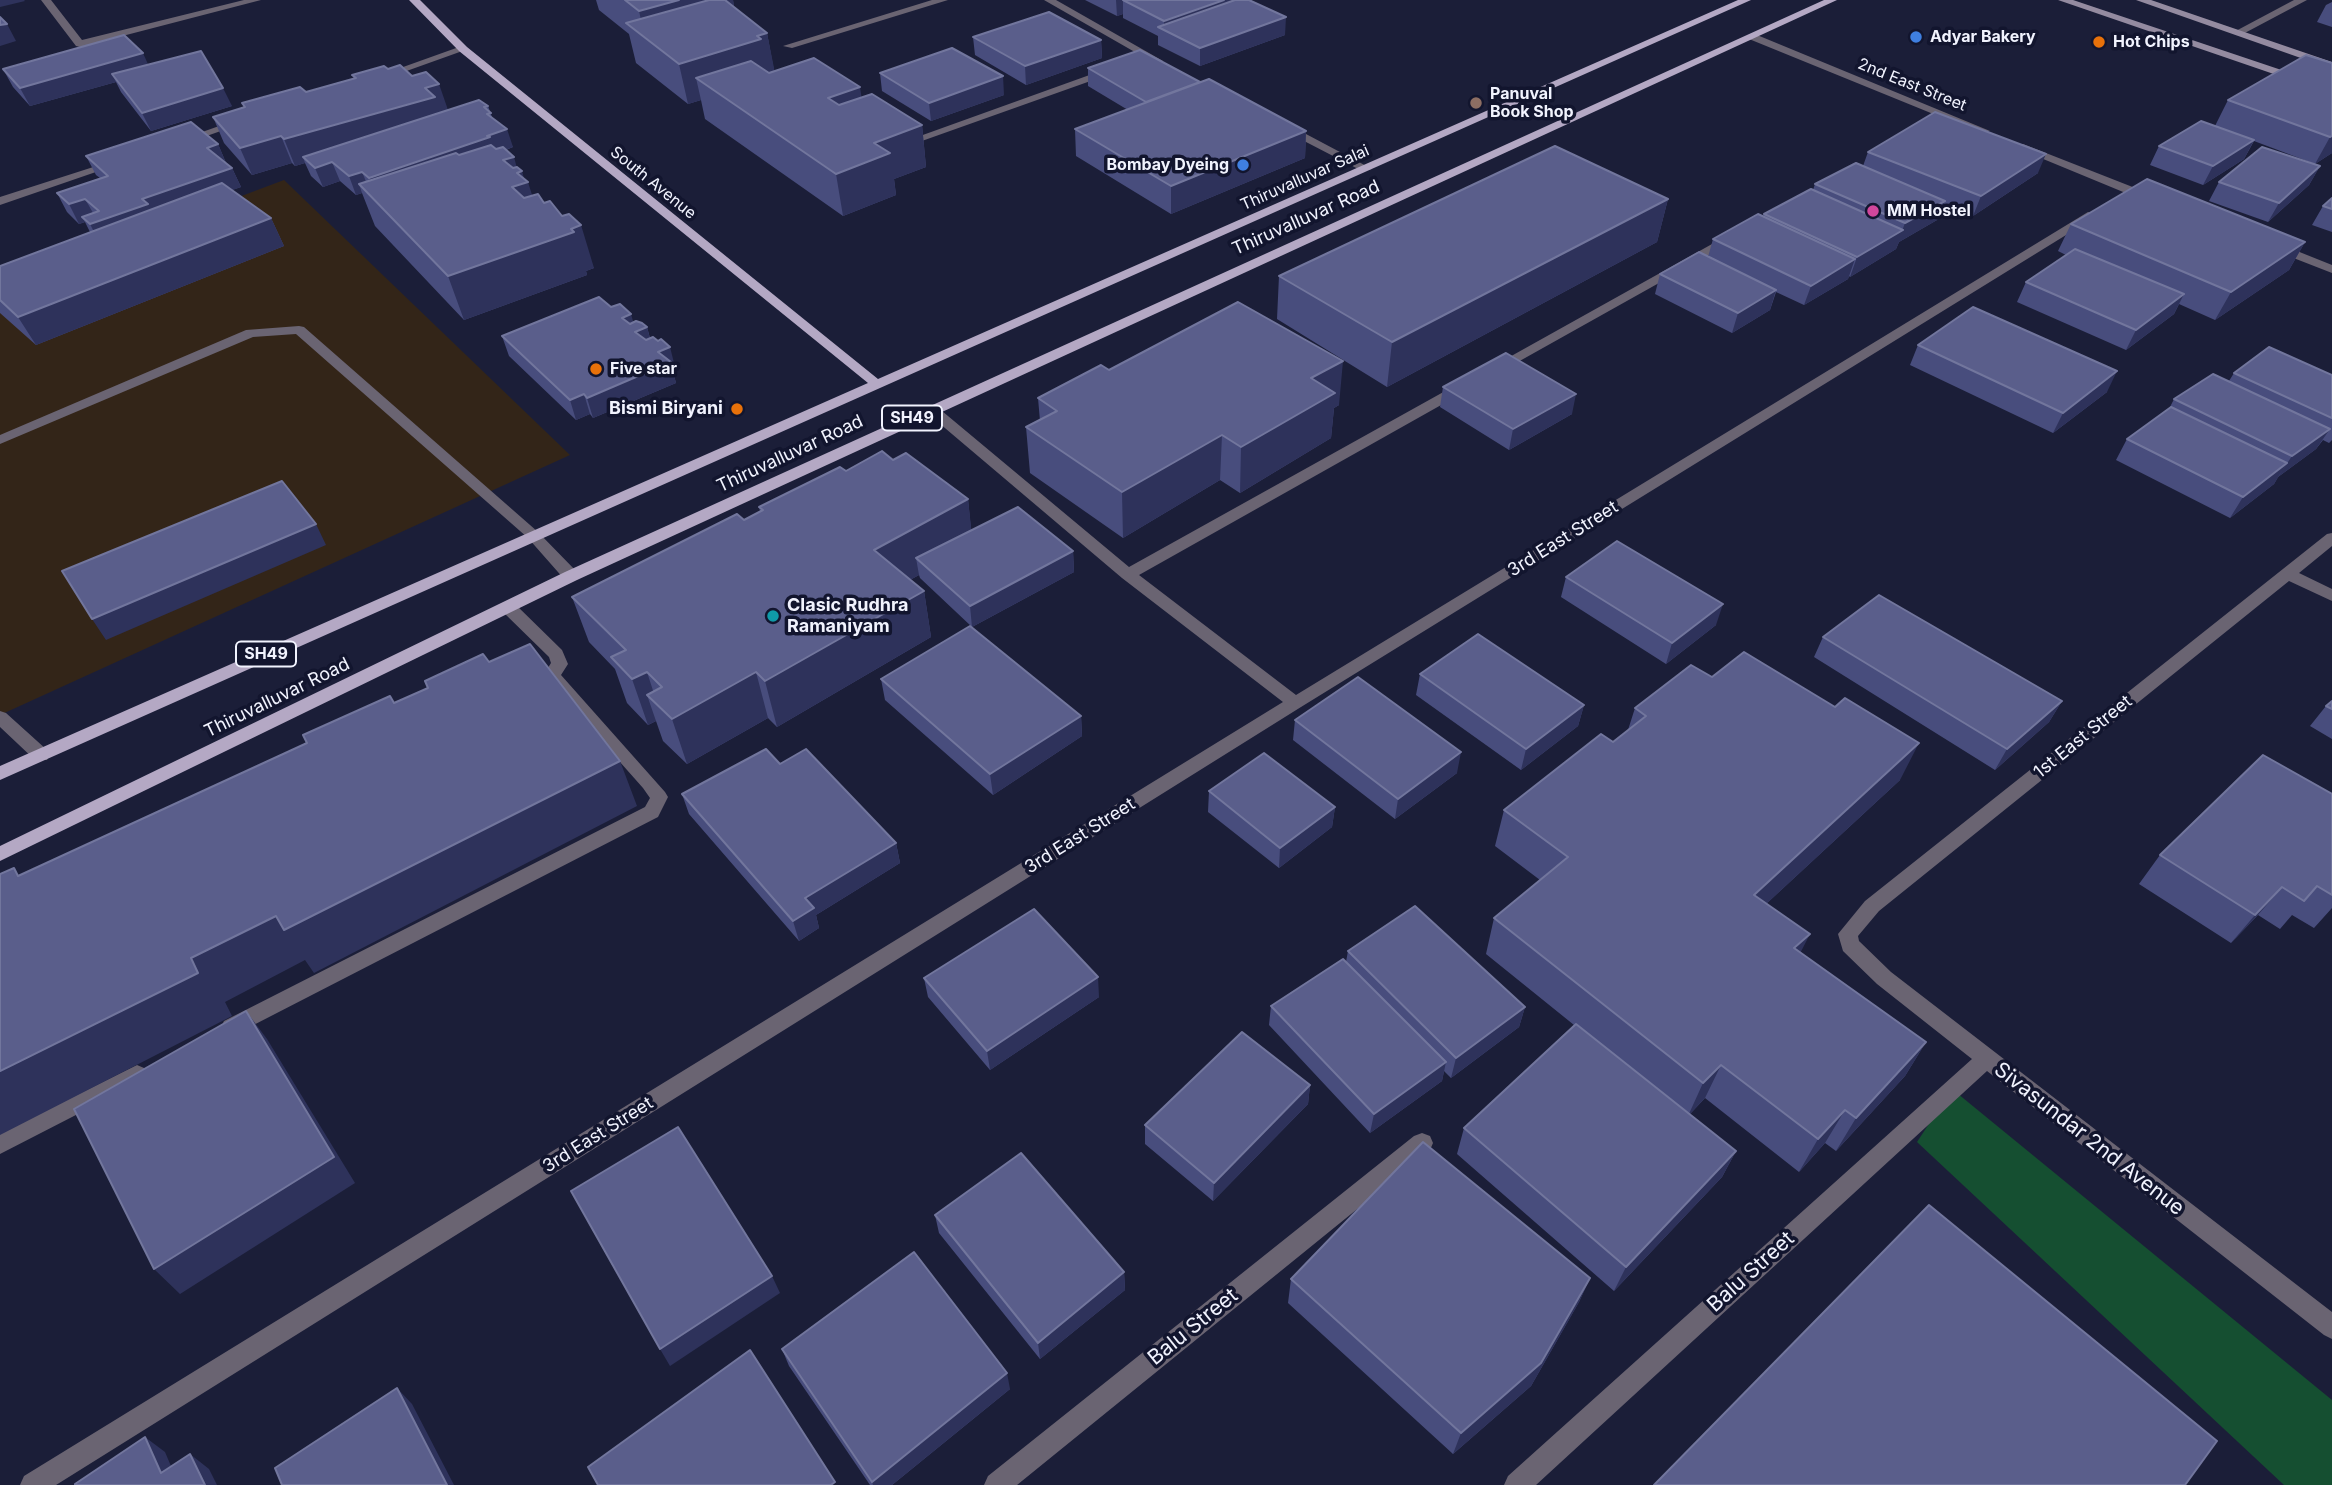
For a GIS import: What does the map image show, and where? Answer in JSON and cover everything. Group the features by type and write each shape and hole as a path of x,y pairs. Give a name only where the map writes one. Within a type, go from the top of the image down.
{"main road":[{"name":"South Avenue","path":"414,0 463,49 878,385"},
{"name":"Thiruvalluvar Salai","path":"878,385 1745,0"},
{"name":"Thiruvalluvar Road","path":"0,854 571,576 1832,0"},
{"path":"2063,0 2332,91"},
{"path":"2141,0 2332,66"},
{"name":"Thiruvalluvar Road","path":"0,773 533,535 878,385"}],"street":[{"path":"46,0 80,44 256,0"},
{"path":"788,46 943,0"},
{"path":"1049,0 1173,69"},
{"path":"2237,33 2302,0"},
{"name":"2nd East Street","path":"1753,37 1941,120 1996,136"},
{"path":"371,80 463,49"},
{"path":"1136,61 1149,57"},
{"path":"897,147 1124,66"},
{"path":"172,144 251,118"},
{"path":"1269,119 1366,169"},
{"path":"2008,141 2156,201"},
{"path":"0,201 132,157"},
{"name":"3rd East Street","path":"33,1485 1295,703 2130,191"},
{"path":"1128,574 1743,231"},
{"path":"2260,241 2332,269"},
{"path":"0,440 251,333 299,330 533,535 571,576"},
{"path":"931,410 1128,574 1295,703"},
{"name":"1st East Street","path":"1850,945 1848,934 1872,906 2332,538"},
{"path":"2288,574 2332,596"},
{"path":"508,607 556,654 560,664 552,675 527,686"},
{"path":"209,1038 652,813 659,797 649,783 552,675"},
{"path":"0,717 41,755"},
{"name":"Sivasundar 2nd Avenue","path":"1850,945 1884,978 1986,1059 2332,1327"},
{"name":"Balu Street","path":"1517,1485 1986,1059"},
{"path":"0,1144 160,1063"},
{"name":"Balu Street","path":"998,1485 1422,1143"}],"shaded area":[{"path":"284,180 570,455 0,715 0,287"}],"green space":[{"path":"1952,1089 2332,1400 2332,1485 2284,1485 1917,1142"}],"building":[{"path":"625,0 679,0 639,11"},
{"path":"709,0 725,0 767,33 757,36 761,39 679,64 626,23"},
{"path":"1123,0 1224,0 1164,21"},
{"path":"1235,0 1249,0 1286,17 1200,48 1158,27"},
{"path":"1049,12 1101,40 1025,66 973,37"},
{"path":"124,35 143,53 20,88 3,69"},
{"path":"952,48 1003,76 929,103 880,73"},
{"path":"1140,50 1200,82 1146,102 1088,68"},
{"path":"201,51 223,88 142,113 112,74"},
{"path":"2306,55 2332,63 2332,136 2228,100"},
{"path":"814,58 860,87 828,98 839,105 872,94 922,125 874,143 890,153 836,174 696,78 751,61 769,73"},
{"path":"400,65 412,76 426,72 439,84 425,88 435,97 284,139 281,136 240,148 213,117 245,107 242,103 300,87 306,92 356,78 352,75 384,66 388,69"},
{"path":"1209,79 1306,131 1171,186 1075,129"},
{"path":"479,100 488,106 484,107 491,113 487,114 507,129 369,178 362,172 349,176 332,162 315,168 303,157"},
{"path":"1935,112 2046,154 1981,196 1868,152"},
{"path":"2201,121 2254,140 2213,166 2159,146"},
{"path":"191,122 218,144 207,148 232,168 142,199 148,204 90,224 82,217 99,211 85,199 69,204 57,193 108,176 86,156"},
{"path":"491,145 496,149 503,147 514,157 503,160 522,171 517,173 528,182 512,187 524,198 538,194 544,203 550,201 562,216 569,214 581,225 571,229 574,232 448,276 359,184 456,153 459,155"},
{"path":"1555,146 1668,199 1392,342 1279,276"},
{"path":"2262,147 2320,166 2279,203 2219,182"},
{"path":"1856,163 1945,201 1905,223 1815,184"},
{"path":"2147,179 2305,242 2231,292 2071,224"},
{"path":"222,183 271,218 18,317 0,300 0,266"},
{"path":"1811,189 1903,230 1857,257 1764,214"},
{"path":"2332,198 2332,209 2323,206"},
{"path":"1758,214 1855,259 1811,286 1713,239"},
{"path":"2075,249 2184,294 2136,330 2026,282"},
{"path":"1699,252 1776,290 1738,313 1660,274"},
{"name":"Five star","path":"599,297 611,307 620,304 631,314 622,318 630,324 636,321 647,327 635,332 646,340 653,337 658,341 661,339 670,347 658,352 671,362 587,398 584,394 570,400 502,336"},
{"path":"1238,302 1343,361 1311,378 1335,393 1241,447 1222,435 1122,492 1026,427 1057,411 1038,398 1101,365 1109,370"},
{"path":"1973,307 2117,371 2063,413 1918,345"},
{"path":"2269,347 2332,375 2332,418 2234,373"},
{"path":"1506,353 1576,394 1513,429 1443,387"},
{"path":"2213,374 2330,429 2292,456 2174,399"},
{"path":"2171,407 2287,463 2243,497 2127,439"},
{"name":"Clasic Rudhra Ramaniyam","path":"882,451 893,460 906,453 968,499 874,550 924,591 765,681 756,672 672,719 647,695 662,687 647,672 632,679 611,657 626,650 572,597 737,514 744,520 763,510 759,507 840,467 846,471"},
{"path":"282,481 316,524 92,619 62,571"},
{"path":"1018,507 1073,551 970,606 916,558"},
{"path":"1617,541 1723,604 1672,643 1566,577"},
{"path":"1879,595 2062,701 2007,749 1823,637"},
{"path":"970,626 1081,716 990,774 881,679"},
{"path":"1478,634 1584,705 1526,749 1420,674"},
{"path":"530,644 620,761 284,930 276,916 191,958 198,973 0,1071 0,874 14,868 18,876 307,743 303,735 390,696 394,703 428,688 425,681 483,654 489,662"},
{"path":"1744,652 1835,707 1845,698 1919,743 1754,895 1810,934 1794,948 1926,1042 1856,1118 1845,1110 1818,1139 1721,1065 1703,1083 1494,918 1568,857 1504,810 1601,734 1613,742 1646,716 1635,708 1691,665 1712,677"},
{"path":"1358,677 1461,752 1398,799 1295,720"},
{"path":"766,749 780,764 806,749 896,843 805,898 814,908 793,921 682,794"},
{"path":"1264,753 1335,807 1280,848 1209,791"},
{"path":"2263,755 2332,794 2332,895 2317,886 2304,901 2282,887 2255,915 2160,855"},
{"path":"1415,906 1525,1007 1456,1058 1348,951"},
{"path":"1034,909 1098,977 987,1051 924,978"},
{"path":"1343,959 1446,1062 1374,1114 1271,1006"},
{"path":"246,1011 334,1157 154,1269 74,1109"},
{"path":"1576,1024 1736,1151 1626,1267 1464,1128"},
{"path":"1242,1032 1310,1085 1214,1183 1145,1125"},
{"path":"678,1127 772,1276 660,1349 571,1191"},
{"path":"1423,1142 1590,1278 1541,1363 1461,1433 1291,1279"},
{"path":"1021,1153 1124,1272 1038,1343 935,1215"},
{"path":"1929,1205 2217,1441 2185,1485 1654,1485"},
{"path":"914,1252 1007,1373 872,1482 782,1349"},
{"path":"750,1350 835,1482 831,1485 598,1485 588,1467"},
{"path":"397,1388 447,1485 282,1485 275,1468"},
{"path":"145,1437 161,1473 190,1454 205,1485 75,1485 75,1484"}],"place":[{"name":"Adyar Bakery","path":"1916,37"},
{"name":"Hot Chips","path":"2099,42"},
{"name":"Panuval Book Shop","path":"1476,103"},
{"name":"Bombay Dyeing","path":"1243,165"},
{"name":"MM Hostel","path":"1873,211"},
{"name":"Five star","path":"596,369"},
{"name":"Bismi Biryani","path":"737,409"},
{"name":"Clasic Rudhra Ramaniyam","path":"773,616"}]}
